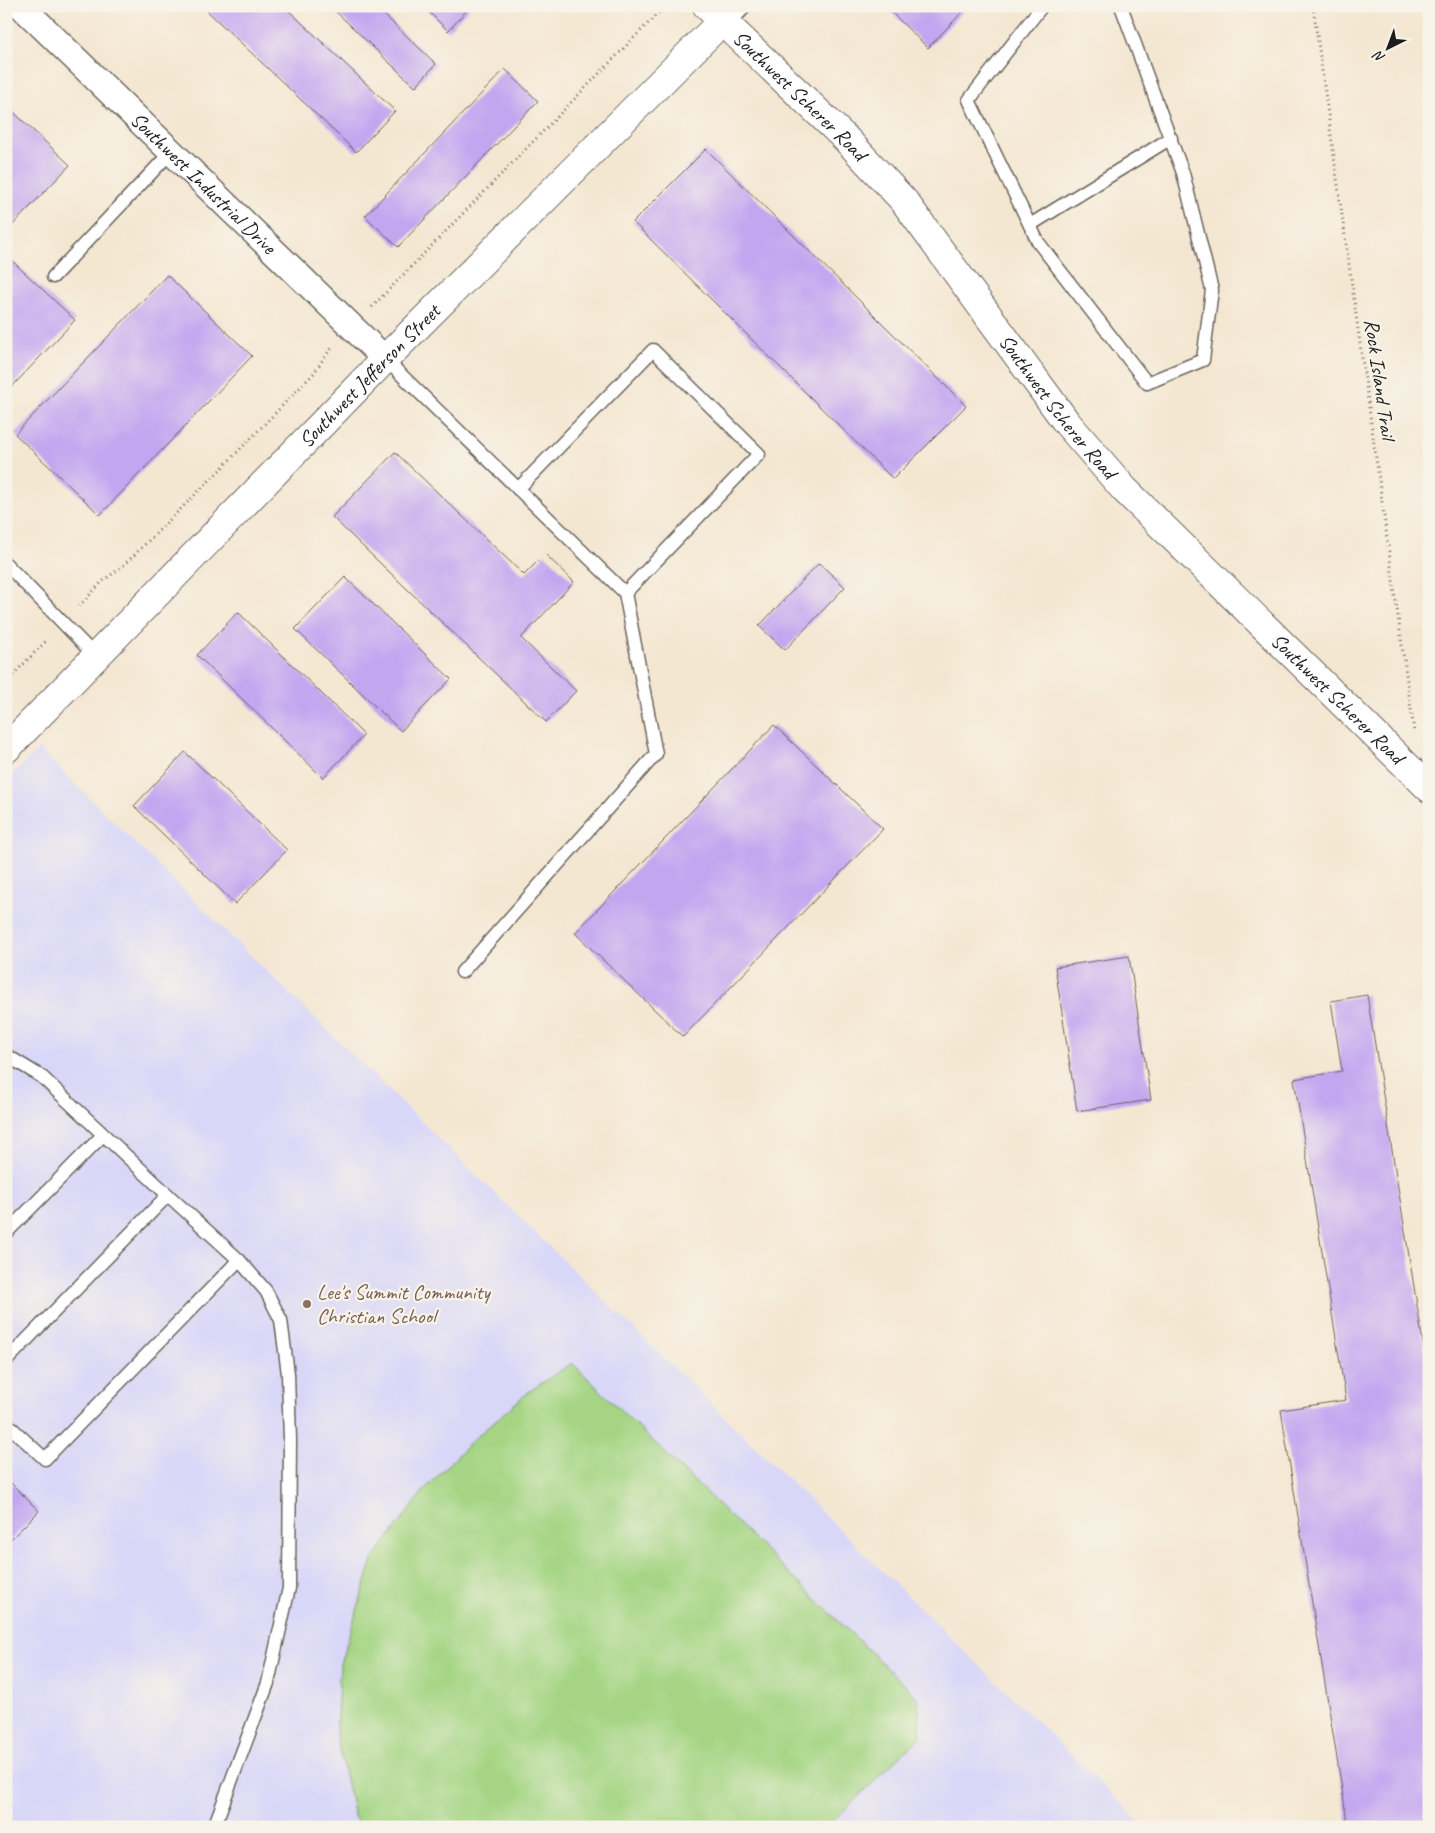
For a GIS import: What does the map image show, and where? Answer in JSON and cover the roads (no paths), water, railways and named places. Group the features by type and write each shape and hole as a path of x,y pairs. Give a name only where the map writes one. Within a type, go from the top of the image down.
{"main road":[{"name":"Southwest Jefferson Street","path":"6,749 722,11"},
{"name":"Southwest Scherer Road","path":"722,11 846,138 904,201 1067,423 1124,489 1429,788"}],"street":[{"name":"Southwest Industrial Drive","path":"21,6 385,359"}],"lane":[{"path":"1042,6 969,100 1038,242 1147,383 1203,360 1212,290 1183,173 1121,6"},
{"path":"1030,225 1170,138"},
{"path":"53,277 171,152"},
{"path":"518,489 653,350 760,454 625,593"},
{"path":"385,359 625,593 656,754 462,972"},
{"path":"6,564 96,656"},
{"path":"6,1055 42,1077 239,1260 266,1291 281,1320 288,1374 290,1440 289,1588 268,1683 214,1827"},
{"path":"6,1233 103,1135"},
{"path":"6,1361 168,1195"},
{"path":"6,1423 45,1459 239,1260"}],"place":[{"name":"Lee's Summit Community Christian School","path":"307,1304"}]}
